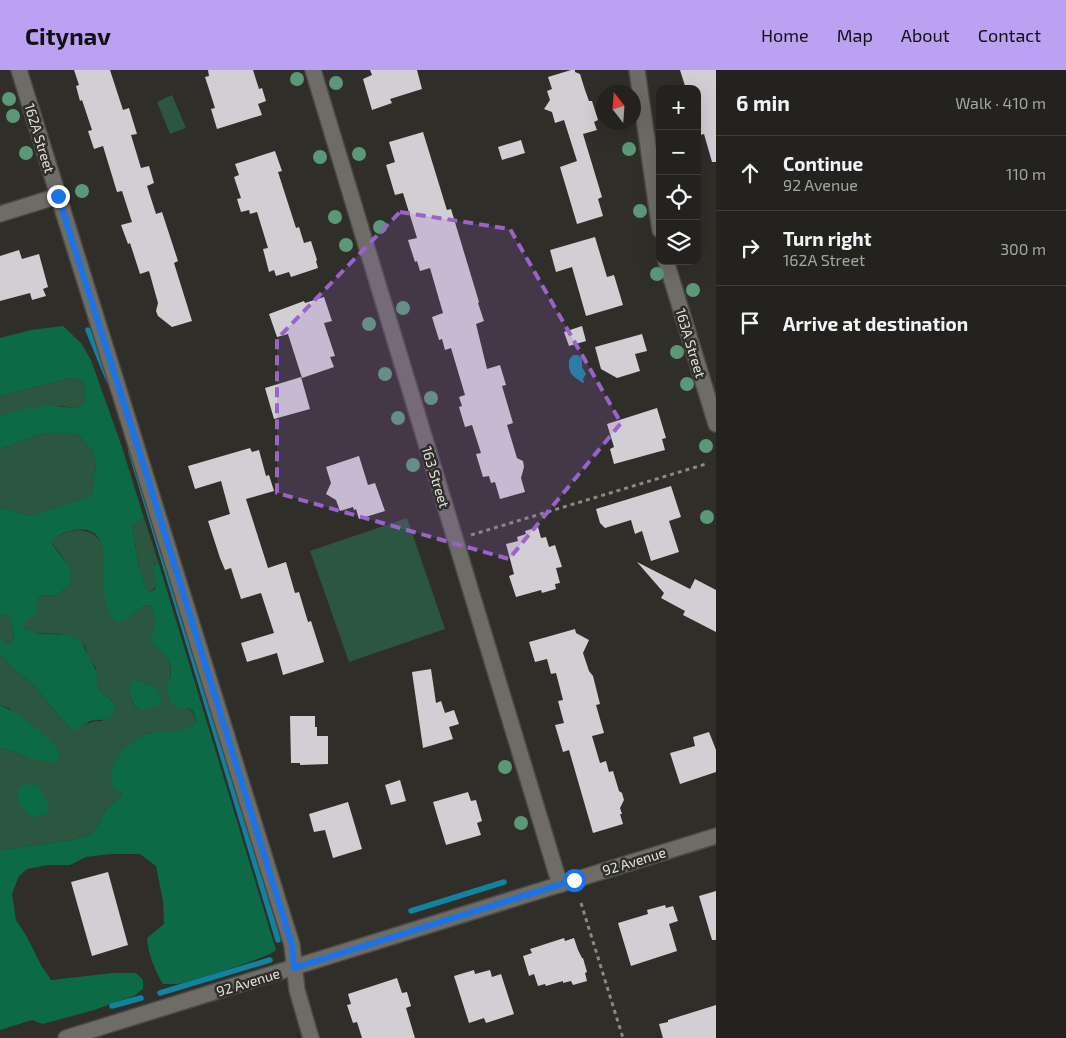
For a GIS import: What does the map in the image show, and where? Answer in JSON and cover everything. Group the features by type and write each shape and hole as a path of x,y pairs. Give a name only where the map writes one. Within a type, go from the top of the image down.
{"street":[{"name":"162A Street","path":"19,70 292,945 297,990 311,1038"},
{"name":"163 Street","path":"313,70 560,885"},
{"path":"636,70 658,220"},
{"path":"0,214 58,196"},
{"name":"163A Street","path":"667,265 716,424"},
{"name":"92 Avenue","path":"69,1038 716,836"}],"path":[{"path":"466,537 706,464"},
{"path":"581,903 623,1038"}],"highlighted area":[{"path":"400,212 510,229 621,423 509,559 277,493 277,339"}],"green space":[{"path":"172,95 186,128 170,134 157,102"},
{"path":"63,326 81,343 91,360 122,447 144,518 132,526 139,567 146,590 151,592 155,589 156,582 153,567 158,561 276,950 270,954 199,979 178,984 163,984 152,962 147,938 164,924 163,901 156,866 140,854 110,854 86,857 70,865 48,865 27,869 19,876 12,894 16,920 51,980 113,973 136,973 143,980 143,989 134,996 94,1010 43,1024 32,1020 0,1030 0,850 71,840 91,834 106,809 122,795 120,791 116,791 111,783 111,775 113,766 124,750 147,734 184,729 196,724 191,709 181,709 170,702 166,689 171,668 165,655 152,642 151,635 155,618 150,605 145,606 120,622 116,622 110,614 105,598 103,551 100,541 94,533 85,530 70,531 53,541 52,544 69,566 72,579 69,585 58,595 41,596 38,598 37,613 24,623 24,627 35,633 67,635 79,641 95,669 99,690 114,703 113,713 108,719 90,721 77,730 71,730 35,687 0,654 0,637 4,642 10,643 14,639 10,617 8,614 0,615 0,510 6,508 30,516 91,496 96,464 93,451 76,433 45,433 0,449 0,415 43,405 76,408 84,404 85,390 83,381 70,378 0,396 0,338 31,330"},
{"path":"70,378 83,381 85,390 84,404 76,408 62,406 0,415 0,396"},
{"path":"45,433 76,433 93,451 96,464 91,496 30,516 6,508 0,510 0,449"},
{"path":"144,518 158,561 154,564 156,586 151,592 146,590 141,577 132,526"},
{"path":"407,518 445,629 349,662 310,551"},
{"path":"78,530 92,534 101,542 105,554 106,597 109,611 116,622 150,605 156,618 153,632 166,653 170,665 166,689 170,702 191,710 196,724 184,730 146,734 120,791 122,795 106,809 91,834 71,840 0,850 0,748 30,759 9,708 0,705 0,654 35,687 71,730 102,721 112,700 101,693 97,687 96,668 88,657 85,646 60,634 33,633 24,627 23,623 38,607 36,600 38,598 58,595 69,585 72,579 65,560 52,543 66,532","holes":["138,680 156,687 157,705 144,709 136,707 131,699 129,685"]},
{"path":"8,614 14,640 11,643 4,642 0,637 0,615"},
{"path":"138,680 156,687 161,703 151,709 144,710 136,707 130,695 129,685 132,681"},
{"path":"0,705 23,718 49,739 58,751 59,759 55,763 30,759 0,748"},
{"path":"26,783 39,787 49,808 46,815 32,817 21,805 18,800 18,791"}],"water":[{"path":"573,355 578,355 582,359 582,367 586,374 583,383 572,375 569,360"}],"building":[{"path":"74,70 110,70 123,110 129,108 137,134 131,135 141,168 149,166 154,183 147,186 156,214 162,212 178,261 174,263 192,321 172,327 158,316 156,311 158,303 149,271 140,274 130,243 128,244 121,225 132,222 122,191 117,192 103,146 94,149 88,131 92,130 82,100 80,101 76,86 79,85"},
{"path":"208,70 253,70 259,89 262,88 266,101 258,104 262,115 217,129 211,109 215,108 205,77 209,76"},
{"path":"370,70 417,70 422,89 390,99 392,103 372,110 363,79 372,75"},
{"path":"575,70 575,72 580,74 589,101 592,101 596,114 596,121 594,122 597,130 583,134 602,197 598,199 603,216 577,224 560,167 577,161 564,120 555,123 552,112 544,109 550,100 547,91 552,89 548,77"},
{"path":"680,70 716,70 716,162 712,162 704,134 701,135 701,85 685,85"},
{"path":"423,132 447,210 451,209 479,302 484,321 476,324 487,369 500,365 506,385 502,386 513,423 507,425 517,458 523,461 524,467 521,478 525,492 500,499 495,482 491,483 489,476 483,477 476,454 481,453 472,425 465,427 459,407 462,406 459,397 465,395 451,348 445,350 442,339 439,340 432,317 443,313 430,268 420,271 417,261 415,262 408,240 417,238 403,193 395,195 386,165 395,162 389,142"},
{"path":"521,140 525,153 502,160 498,147"},
{"path":"275,151 282,171 278,172 296,228 299,227 304,243 311,241 317,260 318,268 291,277 289,272 276,276 274,270 269,272 263,249 268,248 257,212 250,214 249,210 241,212 237,199 241,198 234,177 239,175 235,164"},
{"path":"595,237 607,277 614,275 623,305 586,316 572,267 556,272 550,250"},
{"path":"19,250 22,259 39,254 48,287 43,289 46,296 32,300 30,293 0,301 0,256"},
{"path":"324,297 332,321 324,323 335,356 330,357 334,367 302,378 288,334 277,337 269,314 304,301 305,303"},
{"path":"582,326 586,341 569,346 564,332"},
{"path":"642,334 647,351 635,354 640,371 617,378 601,369 595,347"},
{"path":"301,377 310,409 274,419 265,388"},
{"path":"657,408 666,438 662,439 665,450 614,464 610,449 614,447 607,424"},
{"path":"250,448 252,452 259,450 266,476 269,475 274,491 246,499 268,568 286,562 295,593 299,592 308,622 311,621 324,662 283,675 277,653 247,662 241,643 274,633 261,593 241,599 231,568 225,570 220,558 208,521 230,514 221,481 195,489 188,466"},
{"path":"359,456 368,485 375,483 385,511 359,519 356,509 354,510 353,507 340,511 336,500 326,494 331,483 326,467"},
{"path":"671,486 681,517 669,521 679,552 651,561 642,531 635,534 631,520 605,528 600,523 596,509"},
{"path":"538,527 541,538 546,537 549,547 555,545 562,567 556,568 560,583 555,584 556,589 542,593 541,590 516,597 509,576 514,574 506,544 518,541 517,537 526,534 525,531"},
{"path":"637,562 690,589 695,579 716,590 716,632 683,615 685,611 661,598 664,593"},
{"path":"575,629 576,633 589,640 583,653 589,671 593,676 600,704 596,705 604,733 592,736 600,763 606,761 609,772 613,771 624,800 620,808 623,824 593,833 569,750 563,752 555,725 564,723 558,701 563,700 556,673 551,674 547,659 535,662 529,642"},
{"path":"431,669 436,703 441,701 445,713 454,710 459,724 449,727 453,739 423,748 412,672"},
{"path":"290,716 315,716 317,736 328,736 328,764 300,765 300,763 291,763"},
{"path":"709,732 716,750 716,772 680,784 670,753 695,746 693,737"},
{"path":"400,780 406,801 391,805 385,785"},
{"path":"468,792 471,801 476,800 482,821 477,823 481,835 446,845 433,802"},
{"path":"348,802 362,849 333,858 325,830 314,832 309,814"},
{"path":"108,872 128,945 92,956 71,882"},
{"path":"716,891 716,940 712,940 699,896"},
{"path":"665,905 666,908 673,906 678,921 669,924 677,951 631,966 618,923 648,914 647,910"},
{"path":"564,938 565,941 574,938 583,958 587,972 585,973 587,981 573,985 571,981 563,983 563,981 546,986 545,984 538,986 534,974 529,976 523,956 532,953 530,949"},
{"path":"474,970 475,974 490,970 492,977 501,974 514,1014 486,1023 484,1018 469,1023 454,976"},
{"path":"397,978 402,993 407,992 411,1006 406,1008 415,1038 362,1038 357,1022 353,1023 347,1005 351,1004 348,994"},
{"path":"716,1005 716,1038 663,1038 659,1024"}],"waterway":[{"path":"88,330 109,381"},
{"path":"131,452 278,940"},
{"path":"411,911 504,882"},
{"path":"160,993 270,960"},
{"path":"112,1006 141,998"}],"route":[{"path":"58,196 292,945 294,968 574,880"}]}
